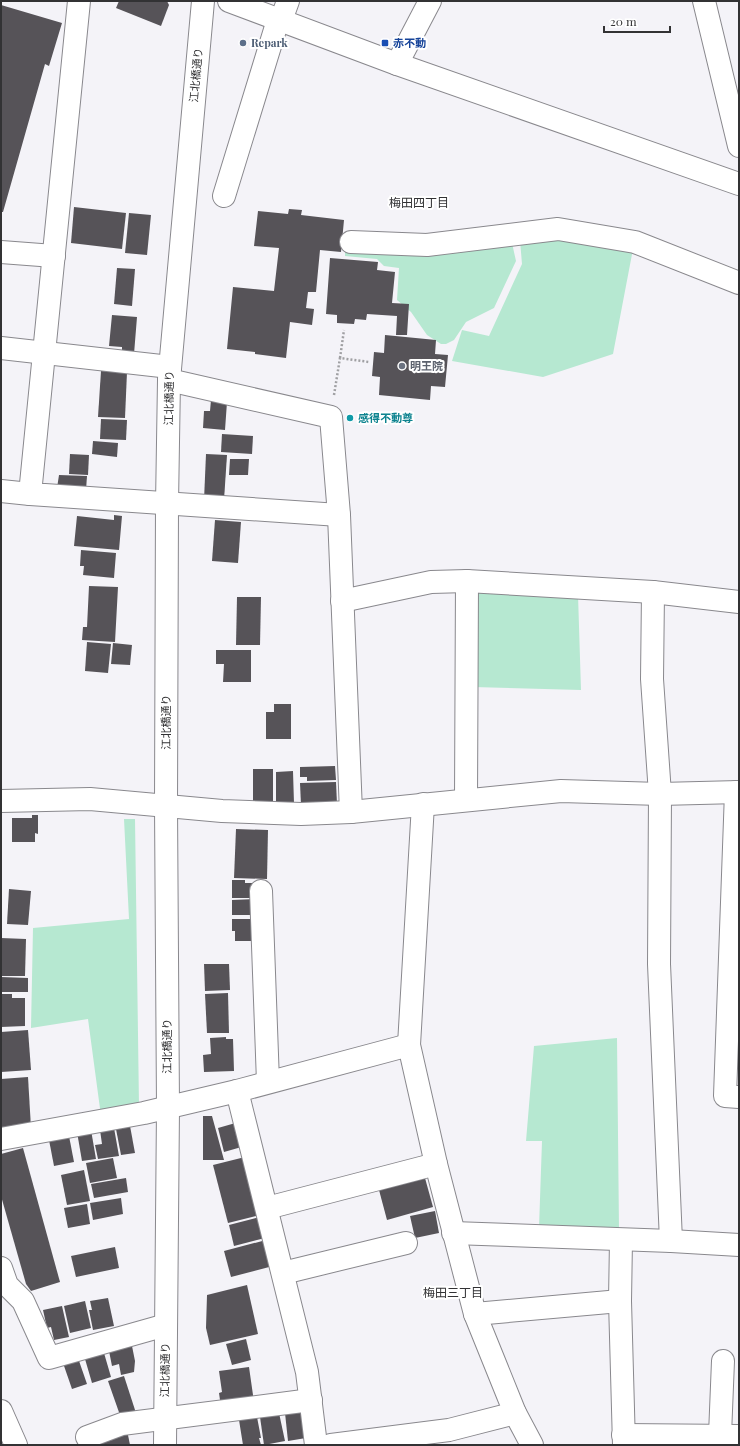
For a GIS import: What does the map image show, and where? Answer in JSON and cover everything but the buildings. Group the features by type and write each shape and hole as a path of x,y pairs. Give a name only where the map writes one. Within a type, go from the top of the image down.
{"street":[{"path":"30,494 79,1"},
{"name":"江北橋通り","path":"165,1445 168,1108 166,806 169,373 203,1"},
{"path":"230,1 283,10 397,64 739,184"},
{"path":"397,64 430,1"},
{"path":"704,1 731,77 739,146"},
{"path":"224,196 283,10"},
{"path":"351,242 427,245 558,229 635,242 739,283"},
{"path":"1,252 54,256"},
{"path":"1,348 45,352 169,373 331,417 339,515 351,812"},
{"path":"1,492 339,515"},
{"path":"342,601 431,582 467,581 653,592 739,602"},
{"path":"466,800 467,581"},
{"path":"653,592 652,679 660,794 659,964 671,1241"},
{"path":"1,801 90,799 222,811 301,814 351,812 561,791 660,794 738,792 725,1096 739,1097"},
{"path":"423,804 409,1045 436,1164 474,1314 515,1413 532,1445"},
{"path":"261,890 268,1082"},
{"path":"1,1139 168,1108 409,1045"},
{"path":"237,1091 308,1372 316,1445"},
{"path":"267,1208 436,1164"},
{"path":"454,1233 739,1245"},
{"path":"621,1240 620,1301 624,1440 729,1436 723,1361"},
{"path":"283,1273 406,1243"},
{"path":"1,1268 7,1285 23,1301 49,1358 166,1324"},
{"path":"474,1314 620,1301"},
{"path":"87,1437 122,1424 165,1420 311,1400"},
{"path":"1,1411 16,1445"},
{"path":"332,1445 450,1438 515,1413"}],"path":[{"path":"331,417 344,330"},
{"path":"340,358 369,362"}],"green space":[{"path":"554,233 633,249 613,354 543,377 452,361 462,330 489,336 522,264 520,240"},
{"path":"512,243 516,261 494,308 466,322 454,340 446,344 441,344 427,335 411,312 397,300 399,268 384,266 377,259 345,256 345,245"},
{"path":"475,591 578,595 581,690 473,687"},
{"path":"124,819 135,819 139,1106 101,1116 88,1019 31,1028 33,928 129,919"},
{"path":"617,1038 619,1230 539,1228 542,1141 526,1141 534,1046"}],"place":[{"name":"Repark","path":"243,43"},
{"name":"赤不動","path":"385,43"},
{"name":"明王院","path":"402,366"},
{"name":"感得不動尊","path":"350,418"}],"district":[{"name":"梅田四丁目","path":"419,203"},
{"name":"梅田三丁目","path":"453,1293"}]}
